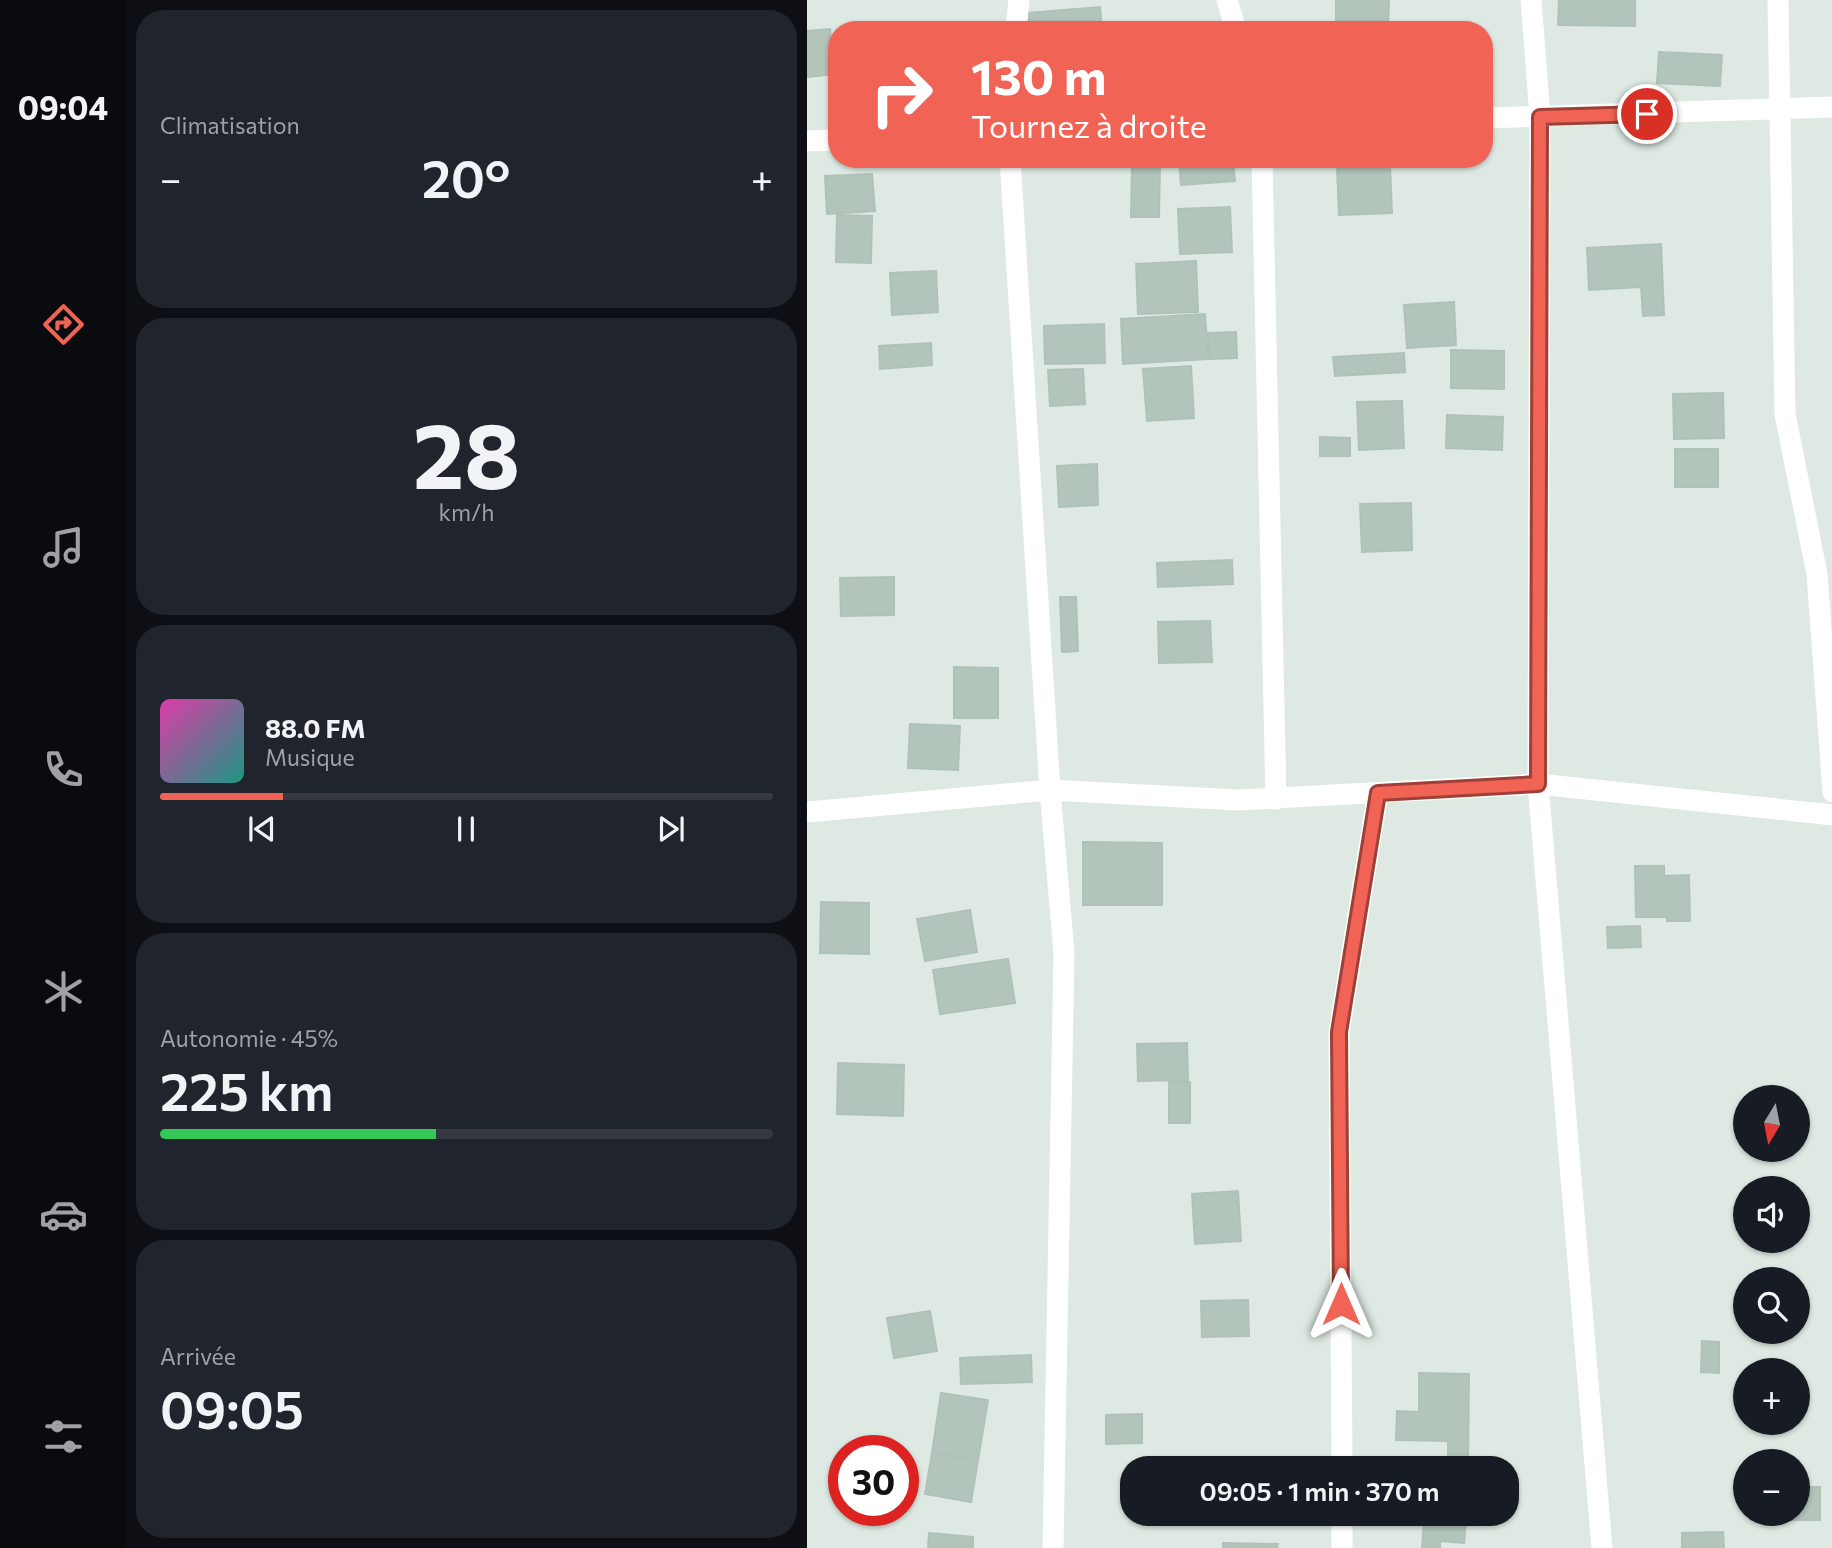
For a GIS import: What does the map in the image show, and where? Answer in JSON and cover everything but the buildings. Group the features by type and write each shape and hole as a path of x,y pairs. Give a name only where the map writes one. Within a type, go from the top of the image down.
{"street":[{"path":"1017,21 1019,0"},
{"path":"1227,0 1233,21"},
{"path":"1531,0 1540,117 1538,784 1602,1548"},
{"path":"1778,0 1785,414 1817,574 1832,792"},
{"path":"1493,118 1832,107"},
{"path":"807,141 828,140"},
{"path":"1011,168 1050,790 1064,954 1053,1548"},
{"path":"1262,168 1276,799"},
{"path":"807,813 1050,790 1238,800 1538,784 1832,816"},
{"path":"1342,1456 1339,1032 1378,793"},
{"path":"1342,1526 1342,1548"}],"route":[{"path":"1341,1304 1339,1032 1378,793 1538,784 1540,117 1647,114"}]}
